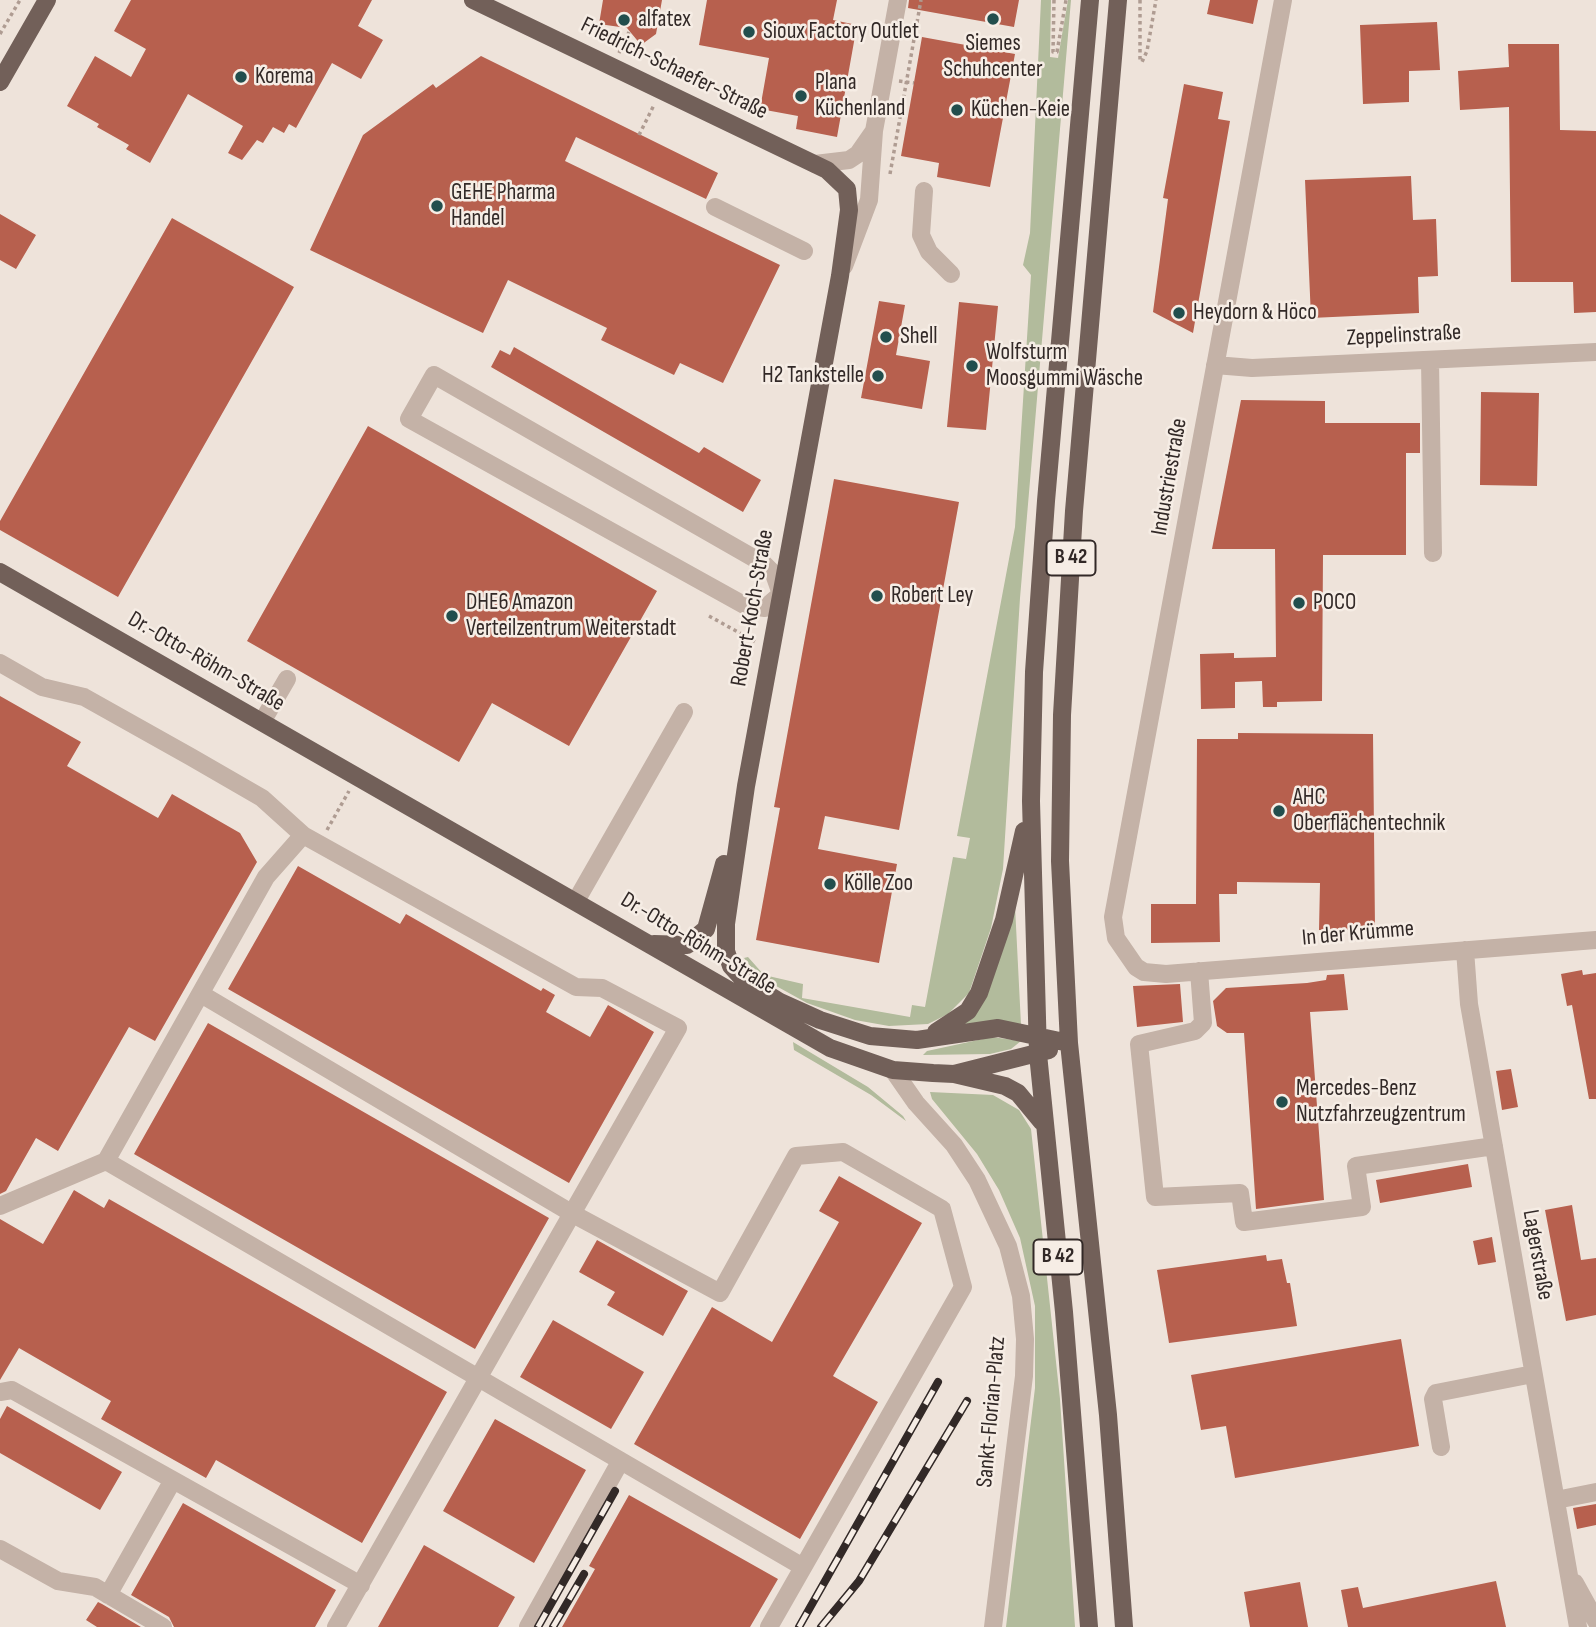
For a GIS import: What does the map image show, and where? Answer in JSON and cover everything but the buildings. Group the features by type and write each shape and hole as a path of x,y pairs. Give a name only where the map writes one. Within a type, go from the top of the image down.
{"main road":[{"path":"0,82 47,0"},
{"name":"Friedrich-Schaefer-Straße","path":"473,0 815,164"},
{"name":"B 42","path":"1089,1627 1064,1312 1038,1054 1031,801 1034,671 1046,501 1090,0"},
{"name":"B 42","path":"1118,0 1074,511 1065,655 1060,861 1069,1043 1108,1415 1124,1627"},
{"name":"Robert-Koch-Straße","path":"726,950 727,913 746,786 840,276 849,199 842,181 815,164"},
{"name":"Dr.-Otto-Röhm-Straße","path":"0,572 650,943 814,1040 864,1062 893,1070 954,1073 1038,1054 1069,1043"},
{"path":"650,943 670,947 687,944 706,929 746,786"},
{"path":"917,1040 955,1022 968,1011 979,993 1004,920 1031,801"},
{"name":"Dr.-Otto-Röhm-Straße","path":"726,950 731,966 743,978 806,1014 870,1036 917,1040 997,1028 1069,1043"},
{"path":"954,1073 1005,1086 1018,1093 1033,1108 1044,1126"}],"street":[{"name":"Robert-Koch-Straße","path":"840,276 866,212 872,180 874,131 898,0"},
{"name":"Industriestraße","path":"1128,959 1116,938 1113,917 1283,0"},
{"name":"Robert-Koch-Straße","path":"815,164 849,160 858,154 874,131"},
{"path":"924,191 920,235 929,252 951,274"},
{"path":"716,208 804,251"},
{"name":"Zeppelinstraße","path":"1215,365 1252,368 1596,352"},
{"path":"1430,360 1433,553"},
{"path":"433,375 764,564 774,574 780,594 765,608 744,605 410,419 433,375"},
{"path":"0,663 42,687 84,697 191,757 262,798 303,835 576,987 602,988 678,1028 336,1627"},
{"path":"262,722 287,680"},
{"path":"576,901 684,712"},
{"path":"0,1206 107,1161 266,877 303,835"},
{"name":"In der Krümme","path":"1128,959 1144,972 1156,974 1596,940"},
{"name":"Lagerstraße","path":"1465,950 1469,1004 1577,1626"},
{"path":"1199,971 1203,1023 1195,1031 1139,1044 1155,1196 1240,1193 1244,1222 1362,1207 1356,1166 1494,1146"},
{"path":"201,994 573,1214 720,1293 796,1156 843,1152 942,1209 963,1287 769,1627"},
{"name":"Sankt-Florian-Platz","path":"893,1070 916,1103 954,1145 977,1180 1008,1246 1021,1296 1025,1339 1024,1376 993,1627"},
{"path":"107,1161 478,1380 803,1567"},
{"path":"1441,1447 1433,1399 1436,1394 1534,1374"},
{"path":"0,1392 12,1390 361,1585"},
{"path":"528,1627 620,1462"},
{"path":"108,1595 173,1480"},
{"path":"1556,1500 1596,1492"},
{"path":"0,1549 58,1581 95,1587 163,1627"},
{"name":"Lagerstraße","path":"1567,1567 1596,1621"}],"path":[{"path":"0,34 20,0"},
{"path":"888,184 921,0"},
{"path":"1054,0 1053,52 1057,52 1066,0"},
{"path":"1140,0 1142,62 1147,51 1156,0"},
{"path":"612,67 629,32"},
{"path":"639,135 661,90"},
{"path":"709,617 738,632"},
{"path":"319,844 357,776"}],"green space":[{"path":"1041,0 1051,0 1050,57 1058,58 1068,0 1071,0 1020,598 1003,869 991,928 969,993 948,1014 928,1024 889,1026 855,1020 807,1003 758,976 744,958 748,957 764,975 803,984 802,998 910,1017 912,1005 925,1007 953,857 966,859 970,838 957,836 1015,527 1031,275 1023,265 1030,233"},
{"path":"1015,906 1021,1025 959,1026"},
{"path":"992,1037 1021,1041 1011,1049 990,1054 923,1055 927,1051"},
{"path":"793,1042 868,1087 906,1121 871,1095 794,1050"},
{"path":"930,1092 993,1095 1019,1110 1031,1129 1060,1399 1075,1627 1006,1627 1035,1388 1035,1306 1020,1238 999,1190 977,1154 932,1099"}],"railway":[{"path":"799,1627 938,1382"},
{"path":"821,1627 859,1581 967,1401"},
{"path":"538,1627 615,1491"},
{"path":"553,1627 584,1574"}],"place":[{"name":"Siemes Schuhcenter","path":"993,19"},
{"name":"alfatex","path":"624,20"},
{"name":"Sioux Factory Outlet","path":"749,32"},
{"name":"Korema","path":"241,77"},
{"name":"Plana Küchenland","path":"801,96"},
{"name":"Küchen-Keie","path":"957,110"},
{"name":"GEHE Pharma Handel","path":"437,206"},
{"name":"Heydorn & Höco","path":"1179,313"},
{"name":"Shell","path":"886,337"},
{"name":"Wolfsturm Moosgummi Wäsche","path":"972,366"},
{"name":"H2 Tankstelle","path":"878,376"},
{"name":"Robert Ley","path":"877,596"},
{"name":"POCO","path":"1299,603"},
{"name":"DHE6 Amazon Verteilzentrum Weiterstadt","path":"452,616"},
{"name":"AHC Oberflächentechnik","path":"1279,811"},
{"name":"Kölle Zoo","path":"830,884"},
{"name":"Mercedes-Benz Nutzfahrzeugzentrum","path":"1282,1102"}]}
